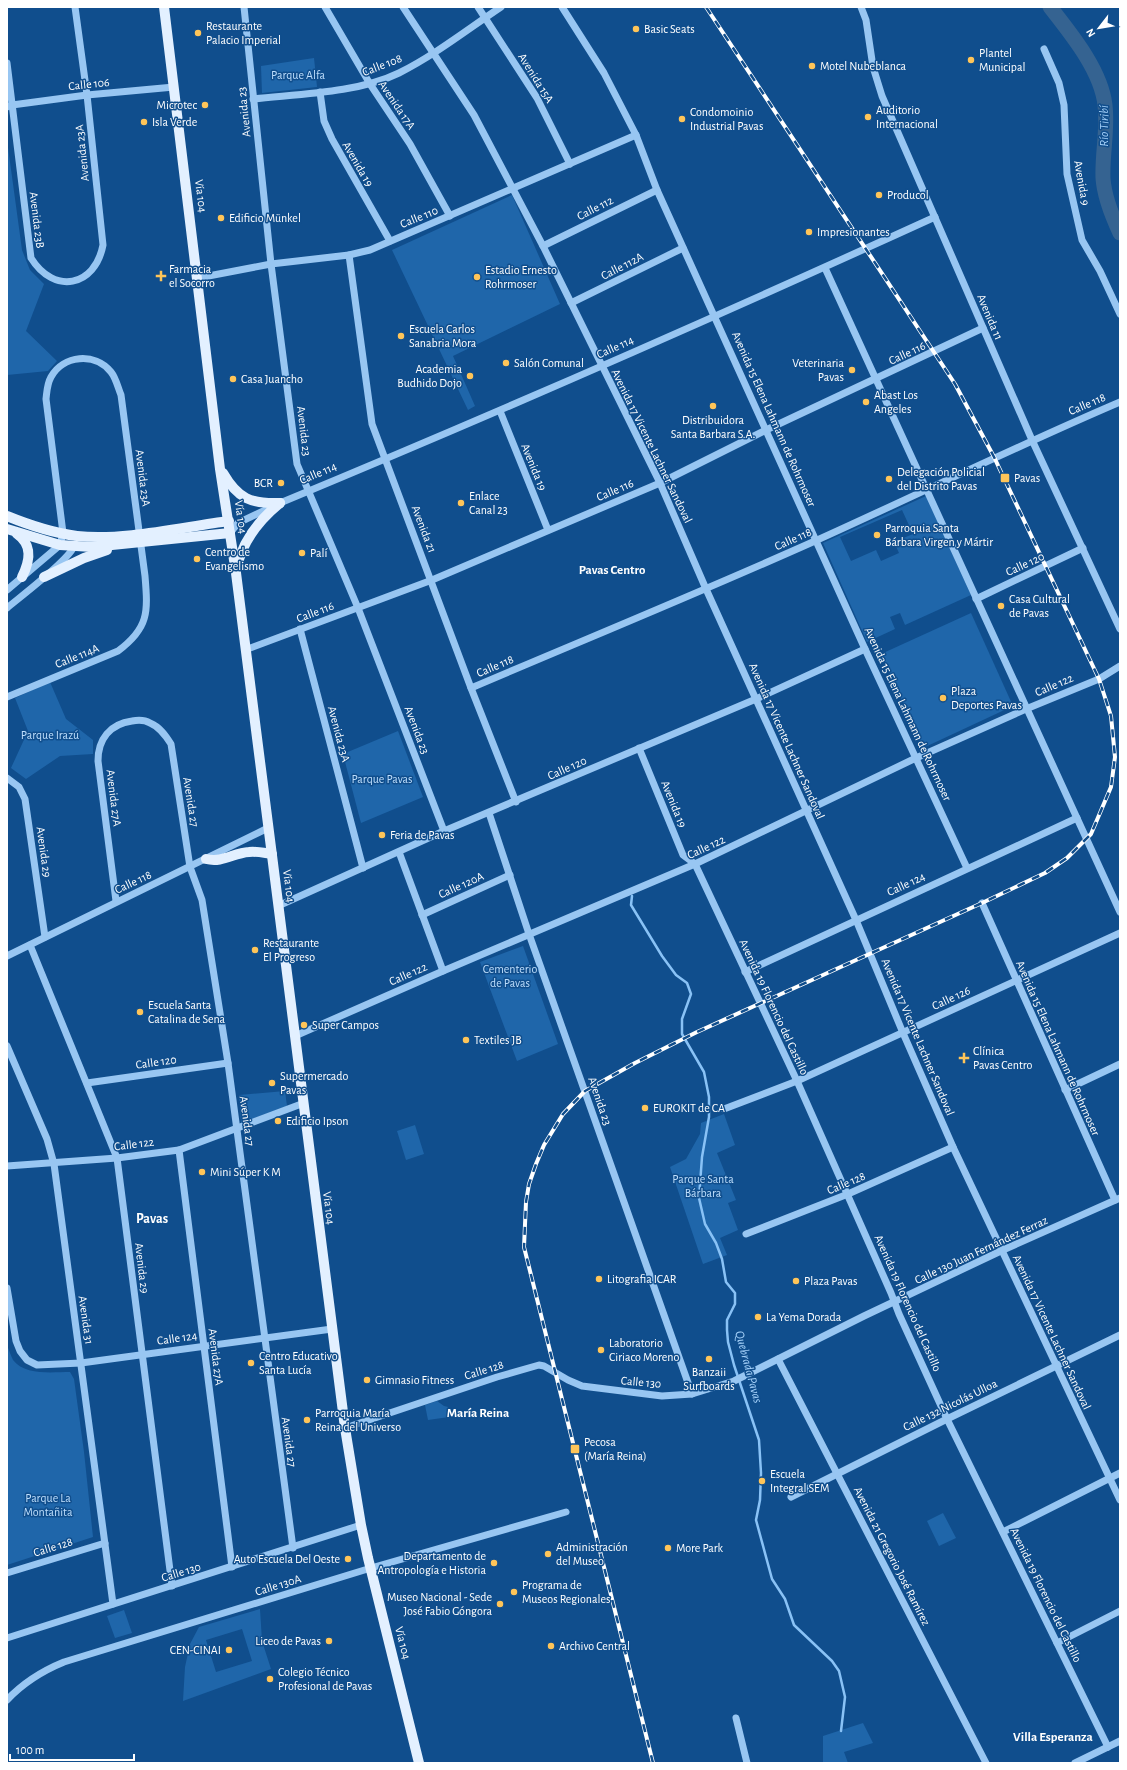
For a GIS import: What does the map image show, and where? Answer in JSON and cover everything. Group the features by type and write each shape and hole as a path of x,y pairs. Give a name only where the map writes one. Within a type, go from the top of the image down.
{"main road":[{"name":"Vía 104","path":"164,7 220,469 233,522 230,533 346,1428 361,1525 419,1763"},
{"path":"220,469 240,496 256,502 280,503"},
{"path":"236,573 241,553 251,534 259,522 280,503"},
{"name":"Calle 114","path":"7,516 42,529 76,536 139,538 230,533"},
{"name":"Calle 114","path":"10,530 60,545 74,547 126,545 139,538 233,522"},
{"path":"10,530 22,538 28,547 30,558 22,577"},
{"path":"44,577 84,558 126,545"},
{"path":"206,859 216,861 248,852 258,851 272,854"}],"street":[{"name":"Avenida 23A","path":"72,281 85,277 95,268 101,258 103,245 87,95 75,7"},
{"name":"Avenida 23","path":"244,7 271,264 297,464 358,608 444,831"},
{"name":"Avenida 17A","path":"325,7 370,84 410,144 450,216"},
{"name":"Avenida 17 Vicente Lachner Sandoval","path":"403,7 474,115 543,246 660,483 806,812 856,920 953,1147 1120,1500"},
{"name":"Avenida 15A","path":"478,7 538,98 570,164"},
{"name":"Calle 108","path":"253,99 320,92 370,84 399,73 501,7"},
{"name":"Avenida 15 Elena Lahmann de Rohrmoser","path":"562,7 604,73 636,135 656,190 817,540 865,649 967,868"},
{"name":"Avenida 11","path":"860,7 866,20 877,81 1032,440 1120,629"},
{"name":"Avenida 9","path":"1044,49 1059,83 1064,105 1067,174 1082,240 1100,271 1120,314"},
{"name":"Avenida 23B","path":"7,63 10,106 31,258 38,269 44,274 56,280 72,281"},
{"name":"Calle 106","path":"10,106 87,95 174,87"},
{"name":"Avenida 19","path":"320,92 324,121 332,139 390,241"},
{"name":"Calle 110","path":"198,278 271,264 349,255 370,250 636,135"},
{"name":"Calle 112","path":"543,246 656,190"},
{"name":"Calle 114","path":"233,522 384,460 602,367 825,268 935,217"},
{"name":"Calle 112A","path":"572,304 683,248"},
{"name":"Avenida 21","path":"349,255 372,424 384,460 432,580 471,688 516,802"},
{"path":"825,268 1120,912"},
{"name":"Calle 116","path":"245,650 432,580 660,483 766,430 983,328"},
{"name":"Avenida 23A","path":"63,533 46,399 48,384 55,372 63,365 73,360 83,358 97,361 106,366 113,374 121,395 147,603 144,621"},
{"name":"Calle 118","path":"471,688 706,589 817,540 1032,440 1120,402"},
{"name":"Avenida 19","path":"500,411 548,530"},
{"path":"7,590 60,545 63,533"},
{"path":"7,608 44,577 74,547 76,536"},
{"name":"Calle 120","path":"976,599 1083,548"},
{"name":"Calle 114A","path":"7,697 118,651 132,640 144,621"},
{"name":"Avenida 23A","path":"300,630 363,868"},
{"name":"Calle 120","path":"278,906 444,831 516,802 756,699 865,649"},
{"name":"Calle 122","path":"295,1036 443,971 695,864 916,758 1026,709 1099,679 1120,667"},
{"name":"Avenida 27","path":"136,720 149,722 164,733 171,744 190,867 202,900 237,1128 293,1548"},
{"name":"Avenida 27A","path":"116,902 98,761 98,749 104,737 120,723 136,720"},
{"name":"Avenida 19","path":"639,748 683,856 695,864"},
{"name":"Avenida 29","path":"7,778 19,788 25,799 45,937"},
{"name":"Avenida 23","path":"489,813 530,934 692,1394"},
{"name":"Calle 124","path":"745,972 1077,818"},
{"name":"Calle 118","path":"7,956 268,828"},
{"path":"399,852 443,971"},
{"name":"Avenida 19 Florencio del Castillo","path":"695,864 797,1080 947,1418 1108,1747"},
{"name":"Calle 120A","path":"422,915 510,875"},
{"name":"Avenida 15 Elena Lahmann de Rohrmoser","path":"982,903 1065,1090 1117,1199"},
{"name":"Calle 126","path":"724,1109 797,1080 903,1033 1120,933"},
{"name":"Avenida 29","path":"30,945 117,1158 172,1586"},
{"name":"Avenida 31","path":"7,1046 47,1139 54,1164 113,1604"},
{"name":"Calle 120","path":"87,1083 228,1064"},
{"path":"1065,1090 1120,1064"},
{"name":"Calle 122","path":"7,1166 54,1164 179,1150 304,1103"},
{"name":"Calle 128","path":"746,1234 848,1194 953,1147"},
{"name":"Avenida 27A","path":"179,1150 232,1567"},
{"name":"Calle 130 Juan Fernández Ferraz","path":"744,1376 1003,1250 1117,1199"},
{"name":"Calle 124","path":"7,1288 16,1341 20,1351 27,1360 37,1365 81,1363 332,1329"},
{"name":"Calle 132 Nicolás Ulloa","path":"792,1497 947,1418 1120,1335"},
{"name":"Avenida 21 Gregorio José Ramírez","path":"778,1359 986,1763"},
{"name":"Calle 130","path":"539,1365 544,1366 568,1380 587,1387 662,1396 692,1394 734,1381 744,1376"},
{"name":"Calle 128","path":"346,1428 490,1379 539,1365"},
{"path":"1003,1532 1120,1473"},
{"name":"Calle 130A","path":"7,1700 27,1682 46,1670 64,1662 371,1568 566,1512"},
{"name":"Calle 130","path":"7,1638 293,1548 361,1525"},
{"name":"Calle 128","path":"7,1573 105,1543"},
{"path":"1057,1643 1120,1611"},
{"path":"736,1718 747,1763"},
{"path":"1075,1763 1120,1741"}],"green space":[{"name":"Parque Alfa","path":"314,58 317,87 262,93 261,66"},
{"path":"7,140 22,250 30,270 44,284 26,331 57,361 48,371 7,375"},
{"name":"Estadio Ernesto Rohrmoser","path":"512,195 560,304 453,356 475,406 468,410 392,250"},
{"path":"926,496 971,595 905,625 900,613 890,617 895,629 867,642 823,543","holes":["902,510 913,534 894,542 899,553 881,561 876,550 851,561 840,537"]},
{"name":"Plaza Deportes Pavas","path":"971,613 1013,706 923,748 881,654"},
{"name":"Parque Irazú","path":"50,682 66,719 93,740 93,754 60,756 26,779 11,768 28,731 15,698"},
{"name":"Parque Pavas","path":"398,731 423,797 361,823 343,754"},
{"name":"Cementerio de Pavas","path":"523,946 558,1044 517,1061 480,962"},
{"path":"285,1091 287,1106 241,1123 239,1095"},
{"name":"Parque Santa Bárbara","path":"724,1114 735,1145 717,1153 736,1200 728,1203 738,1230 720,1238 727,1255 703,1264 670,1167 686,1159 700,1134 701,1123"},
{"path":"415,1125 424,1154 406,1160 397,1131"},
{"name":"Parque La Montañita","path":"7,1345 13,1360 25,1369 40,1372 70,1372 74,1379 84,1452 93,1537 7,1565"},
{"path":"437,1401 448,1407 449,1417 428,1420 425,1405"},
{"path":"943,1513 956,1538 939,1546 927,1521"},
{"path":"260,1609 262,1641 271,1669 183,1701 185,1667 190,1644 199,1627","holes":["242,1629 252,1661 216,1672 206,1640"]},
{"path":"124,1610 132,1633 115,1638 107,1616"},
{"path":"863,1723 873,1743 844,1752 848,1763 823,1763 823,1736"}],"waterway":[{"name":"Río Tiribí","path":"1050,7 1084,53 1098,79 1106,114 1103,178 1109,206 1120,233"},
{"name":"Quebrada Pavas","path":"632,896 631,905 662,956 676,975 687,983 691,994 682,1019 682,1034 704,1072 709,1097 709,1117 702,1157 699,1198 705,1224 716,1243 722,1259 726,1282 735,1293 735,1304 727,1320 728,1342 734,1365 759,1440 761,1473 760,1500 756,1520 772,1579 785,1599 794,1625 832,1661 839,1671 845,1697 841,1731"}],"railway":[{"path":"653,1763 524,1247 526,1202 529,1184 544,1145 563,1114 585,1091 635,1063 697,1032 1045,873 1067,858 1091,834 1111,787 1115,757 1111,716 1099,679 994,457 955,384 706,7"}],"place":[{"name":"Basic Seats","path":"636,29"},
{"name":"Restaurante Palacio Imperial","path":"198,33"},
{"name":"Plantel Municipal","path":"971,60"},
{"name":"Motel Nubeblanca","path":"812,66"},
{"name":"Microtec","path":"205,105"},
{"name":"Auditorio Internacional","path":"868,117"},
{"name":"Condomoinio Industrial Pavas","path":"682,119"},
{"name":"Isla Verde","path":"144,122"},
{"name":"Producol","path":"879,195"},
{"name":"Edificio Münkel","path":"221,218"},
{"name":"Impresionantes","path":"809,232"},
{"name":"Farmacia el Socorro","path":"161,276"},
{"name":"Estadio Ernesto Rohrmoser","path":"477,277"},
{"name":"Escuela Carlos Sanabria Mora","path":"401,336"},
{"name":"Salón Comunal","path":"506,363"},
{"name":"Veterinaria Pavas","path":"852,370"},
{"name":"Academia Budhido Dojo","path":"470,376"},
{"name":"Casa Juancho","path":"233,379"},
{"name":"Abast Los Angeles","path":"866,402"},
{"name":"Distribuidora Santa Barbara S.A.","path":"713,406"},
{"name":"Pavas","path":"1005,478"},
{"name":"Delegación Policial del Distrito Pavas","path":"889,479"},
{"name":"BCR","path":"281,483"},
{"name":"Enlace Canal 23","path":"461,503"},
{"name":"Parroquia Santa Bárbara Virgen y Mártir","path":"877,535"},
{"name":"Palí","path":"302,553"},
{"name":"Centro de Evangelismo","path":"197,559"},
{"name":"Casa Cultural de Pavas","path":"1001,606"},
{"name":"Plaza Deportes Pavas","path":"943,698"},
{"name":"Feria de Pavas","path":"382,835"},
{"name":"Restaurante El Progreso","path":"255,950"},
{"name":"Escuela Santa Catalina de Sena","path":"140,1012"},
{"name":"Super Campos","path":"304,1025"},
{"name":"Textiles JB","path":"466,1040"},
{"name":"Clínica Pavas Centro","path":"964,1058"},
{"name":"Supermercado Pavas","path":"272,1083"},
{"name":"EUROKIT de CA","path":"645,1108"},
{"name":"Edificio Ipson","path":"278,1121"},
{"name":"Mini Súper K M","path":"202,1172"},
{"name":"Litografia ICAR","path":"599,1279"},
{"name":"Plaza Pavas","path":"796,1281"},
{"name":"La Yema Dorada","path":"758,1317"},
{"name":"Laboratorio Ciriaco Moreno","path":"601,1350"},
{"name":"Banzaii Surfboards","path":"709,1359"},
{"name":"Centro Educativo Santa Lucía","path":"251,1363"},
{"name":"Gimnasio Fitness","path":"367,1380"},
{"name":"Parroquia María Reina del Universo","path":"307,1420"},
{"name":"Pecosa (María Reina)","path":"575,1449"},
{"name":"Escuela Integral SEM","path":"762,1481"},
{"name":"More Park","path":"668,1548"},
{"name":"Administración del Museo","path":"548,1554"},
{"name":"Auto Escuela Del Oeste","path":"348,1559"},
{"name":"Departamento de Antropología e Historia","path":"494,1563"},
{"name":"Programa de Museos Regionales","path":"514,1592"},
{"name":"Museo Nacional - Sede José Fabio Góngora","path":"500,1604"},
{"name":"Liceo de Pavas","path":"329,1641"},
{"name":"Archivo Central","path":"551,1646"},
{"name":"CEN-CINAI","path":"229,1650"},
{"name":"Colegio Técnico Profesional de Pavas","path":"270,1679"}],"district":[{"name":"Pavas Centro","path":"612,570"},
{"name":"Pavas","path":"152,1219"},
{"name":"María Reina","path":"478,1413"},
{"name":"Villa Esperanza","path":"1053,1737"}]}
